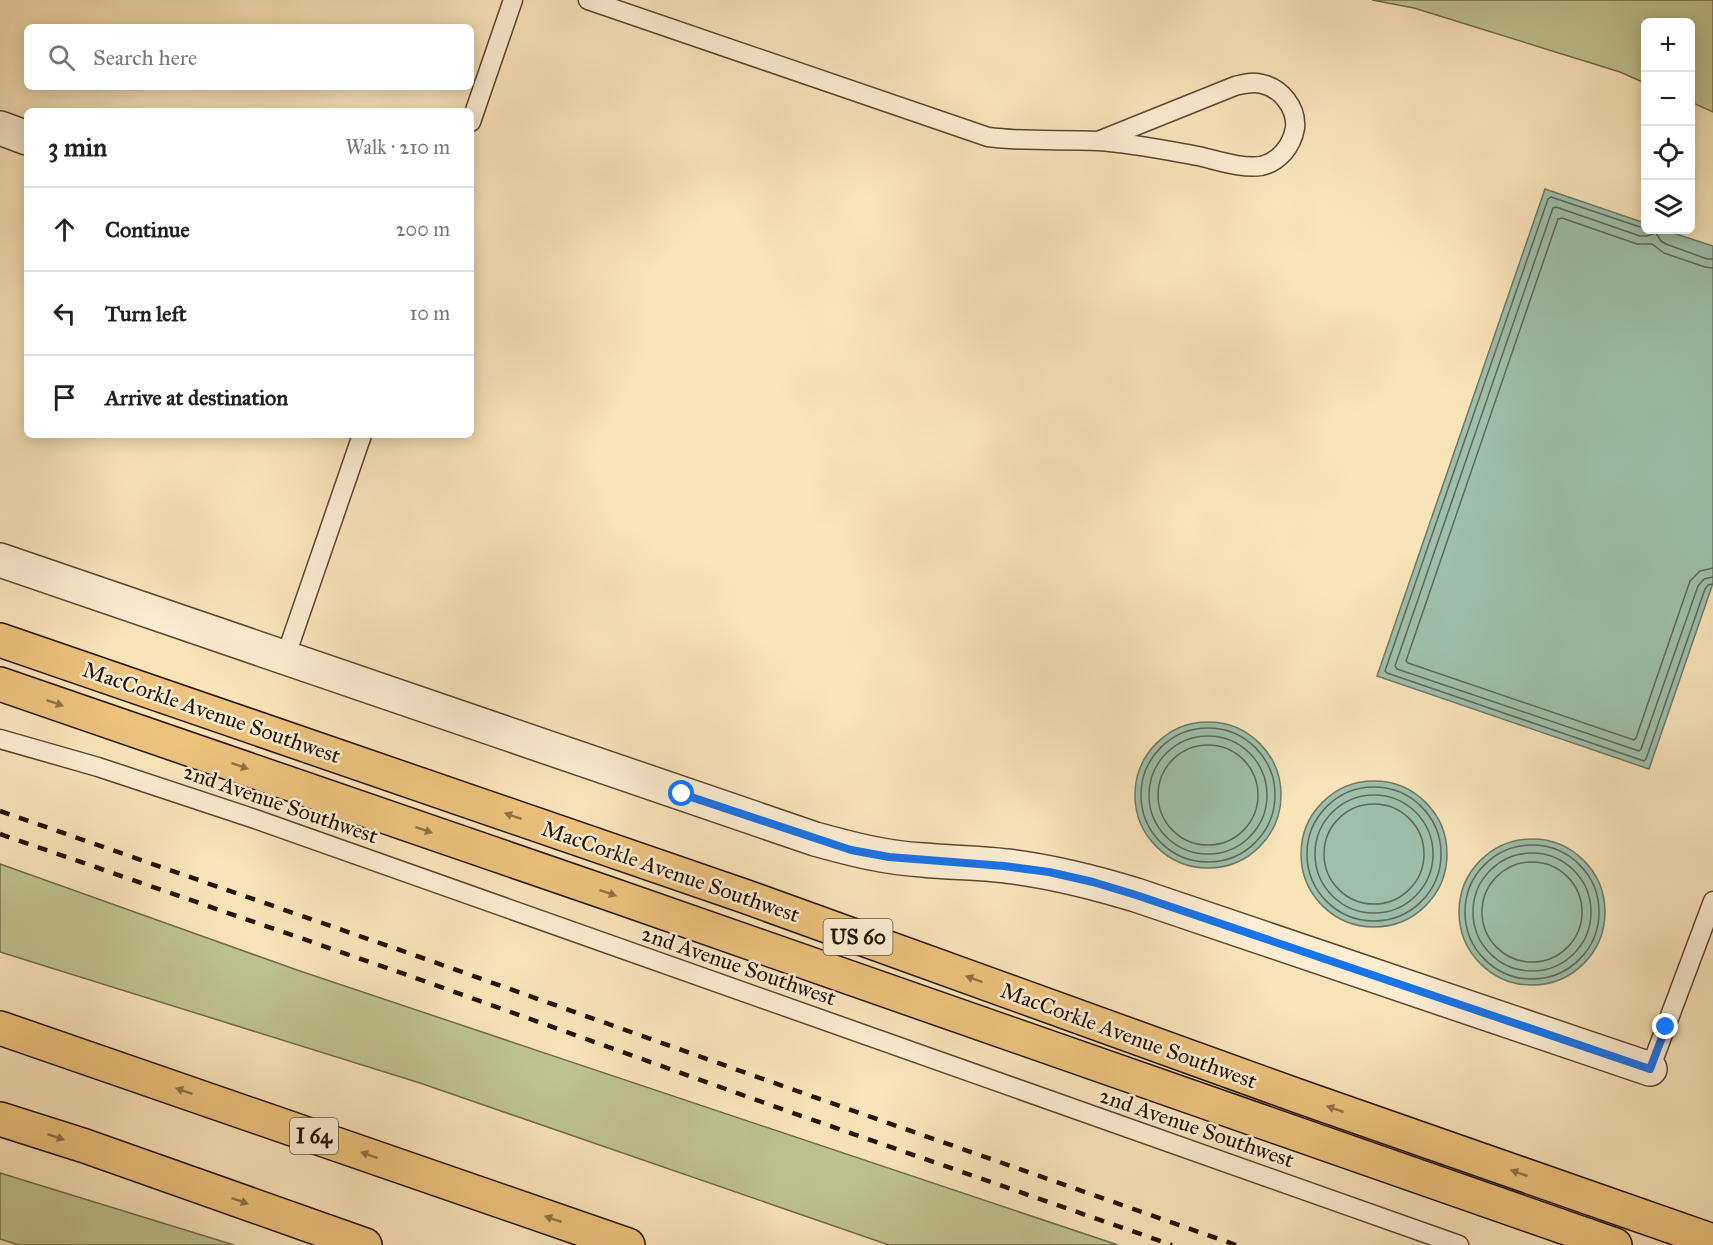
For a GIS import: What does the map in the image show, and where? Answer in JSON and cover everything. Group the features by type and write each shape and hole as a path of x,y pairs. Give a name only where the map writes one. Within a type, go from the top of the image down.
{"main road":[{"name":"MacCorkle Avenue Southwest","path":"0,640 744,896 1301,1097 1713,1241"},
{"name":"MacCorkle Avenue Southwest","path":"0,684 614,895 1615,1245"},
{"name":"I 64","path":"0,1028 628,1245"},
{"path":"0,1119 85,1146 365,1245"},
{"path":"1564,1189 1713,1220"}],"street":[{"path":"0,128 24,137"},
{"path":"0,560 851,850 889,857 1004,866 1049,872 1093,882 1650,1069"}],"lane":[{"path":"474,113 513,0"},
{"path":"588,0 988,137 1028,141 1098,141 1172,151 1247,166 1261,166 1274,161 1285,152 1292,139 1295,125 1293,112 1286,99 1276,90 1263,84 1249,82 1098,141"},
{"path":"285,658 361,438"},
{"name":"2nd Avenue Southwest","path":"0,739 98,767 243,815 1460,1245"},
{"path":"1650,1069 1713,901"}],"green space":[{"path":"1372,0 1713,0 1713,112 1695,104 1695,18 1641,18 1641,81 1620,72 1414,8"},
{"path":"0,864 297,970 1118,1245 889,1245 420,1083 0,952"},
{"path":"0,1173 234,1245 19,1245 0,1239"}],"water":[{"path":"1545,189 1641,222 1641,234 1676,234 1713,246 1713,583 1649,769 1377,676"},
{"path":"1208,722 1222,723 1236,728 1249,734 1260,743 1269,754 1275,767 1280,781 1280,809 1275,823 1269,836 1260,847 1249,856 1236,862 1222,867 1208,868 1194,867 1180,862 1167,856 1156,847 1147,836 1141,823 1136,809 1135,795 1136,781 1141,767 1147,754 1156,743 1167,734 1180,728 1194,723"},
{"path":"1374,781 1402,786 1426,802 1442,826 1447,854 1442,882 1426,906 1402,922 1374,927 1346,922 1322,906 1306,882 1301,854 1306,826 1322,802 1346,786"},
{"path":"1532,839 1546,840 1560,845 1573,851 1584,860 1593,871 1599,884 1604,898 1604,926 1599,940 1593,953 1584,964 1573,973 1560,979 1546,984 1532,985 1518,984 1504,979 1491,973 1480,964 1471,953 1465,940 1460,926 1459,912 1460,898 1465,884 1471,871 1480,860 1491,851 1504,845 1518,840"}],"railway":[{"path":"0,811 1236,1245"},
{"path":"0,834 1172,1245"}],"route":[{"path":"682,794 851,850 924,861 1004,866 1049,872 1093,882 1650,1069 1666,1027"}]}
